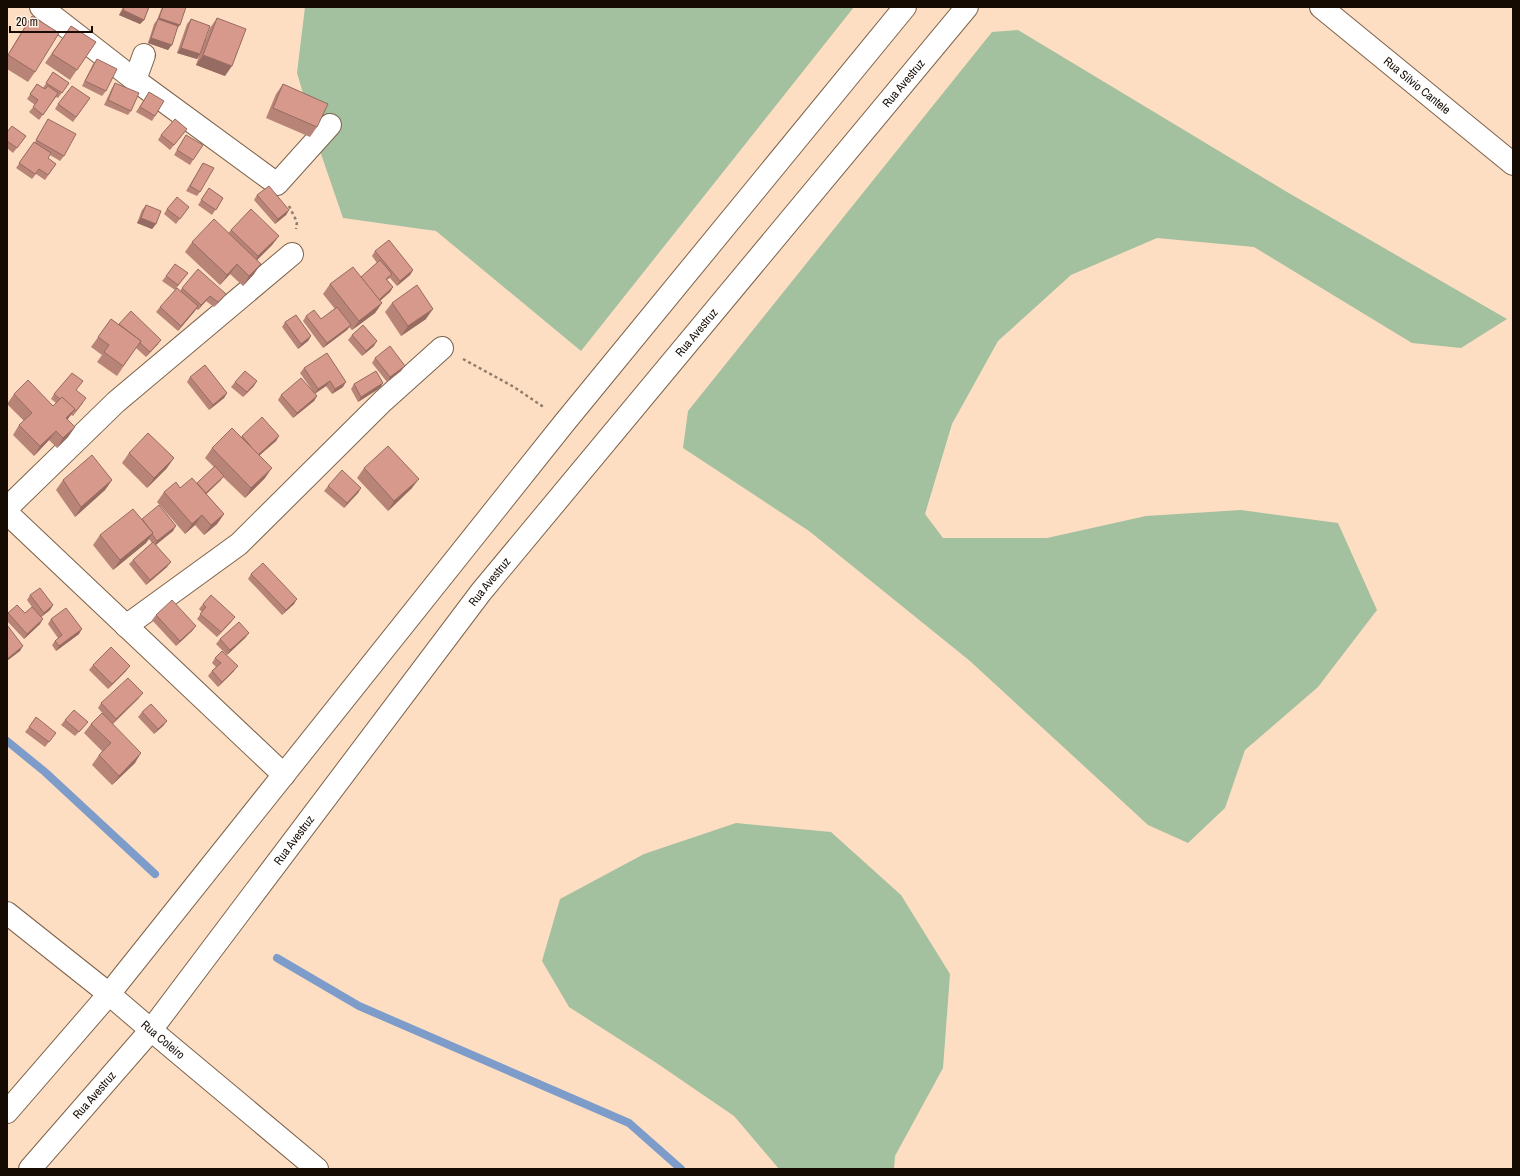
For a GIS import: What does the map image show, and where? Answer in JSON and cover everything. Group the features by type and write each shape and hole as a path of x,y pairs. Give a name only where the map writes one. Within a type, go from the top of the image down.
{"main road":[{"path":"41,7 135,80 278,184 330,125"},
{"path":"7,1112 109,994 565,422 905,7"},
{"name":"Rua Avestruz","path":"30,1169 151,1030 481,592 967,7"},
{"name":"Rua Silvio Cantele","path":"1321,7 1513,164"},
{"path":"135,80 144,55"},
{"path":"7,508 116,402 292,254"},
{"path":"126,626 239,544 383,401 442,348"},
{"path":"7,513 284,775"},
{"name":"Rua Coleiro","path":"7,913 109,994 317,1169"}],"path":[{"path":"278,184 297,222 292,254"},
{"path":"442,348 514,387 565,422"}],"green space":[{"path":"305,7 854,7 581,351 436,231 343,218 321,154 297,73"},
{"path":"1018,30 1287,192 1507,319 1461,348 1412,343 1254,247 1157,238 1071,275 998,341 952,424 925,514 943,538 1047,538 1146,516 1241,510 1338,523 1377,610 1318,687 1245,750 1225,808 1188,843 1148,825 970,661 809,531 683,448 688,411 992,32"},
{"path":"736,823 831,832 901,895 950,974 943,1068 895,1156 894,1169 779,1169 734,1116 655,1062 569,1007 542,961 560,899 644,854"}],"building":[{"path":"124,7 149,7 144,20 123,10"},
{"path":"163,7 186,7 180,25 159,18"},
{"path":"32,16 59,33 35,72 8,55"},
{"path":"217,18 246,29 232,66 203,55"},
{"path":"158,19 178,26 172,45 151,38"},
{"path":"191,19 210,26 200,54 181,48"},
{"path":"71,26 96,42 77,70 52,54"},
{"path":"97,59 117,69 106,91 85,81"},
{"path":"53,72 69,83 62,93 46,83"},
{"path":"115,83 139,93 131,111 108,100"},
{"path":"37,84 45,89 48,86 58,93 43,115 33,107 38,100 30,94"},
{"path":"283,84 328,104 317,127 273,108"},
{"path":"72,86 90,98 76,117 58,104"},
{"path":"149,92 164,101 155,116 140,107"},
{"path":"48,119 76,134 64,156 36,140"},
{"path":"175,119 187,129 174,145 161,135"},
{"path":"12,126 26,136 17,148 7,141 7,132"},
{"path":"186,135 203,145 193,160 177,150"},
{"path":"34,142 51,153 48,158 56,164 48,175 39,169 35,174 19,163"},
{"path":"203,163 214,168 200,192 190,186"},
{"path":"269,186 289,210 278,219 257,195"},
{"path":"209,188 223,198 216,210 201,200"},
{"path":"177,197 189,207 180,219 167,209"},
{"path":"146,205 161,211 156,224 141,218"},
{"path":"251,209 279,236 258,256 231,230"},
{"path":"214,219 261,264 249,276 237,264 227,275 192,242"},
{"path":"389,240 413,270 400,281 375,251"},
{"path":"380,260 392,274 386,279 393,287 379,300 361,277"},
{"path":"175,264 188,273 178,285 166,276"},
{"path":"353,267 382,303 359,321 330,284"},
{"path":"198,269 226,294 218,302 210,296 201,305 182,288"},
{"path":"417,285 433,309 408,326 392,303"},
{"path":"177,288 198,306 181,326 160,307"},
{"path":"337,307 351,325 327,343 306,316 314,310 321,319"},
{"path":"131,311 161,340 150,352 140,343 141,341 119,324"},
{"path":"296,315 311,336 301,344 285,322"},
{"path":"111,319 141,341 123,366 104,352 109,345 98,337"},
{"path":"363,325 377,341 366,351 352,335"},
{"path":"390,346 405,366 390,377 375,358"},
{"path":"327,353 346,382 335,389 330,381 318,389 304,368"},
{"path":"205,365 227,393 213,405 190,377"},
{"path":"245,371 257,381 247,392 235,382"},
{"path":"376,371 383,383 361,397 354,384"},
{"path":"72,373 83,381 76,390 86,398 76,411 62,397 60,399 54,394"},
{"path":"301,378 317,396 297,413 281,395"},
{"path":"28,380 53,406 62,397 75,409 66,418 75,427 63,438 56,431 40,446 19,425 32,413 14,394"},
{"path":"262,417 279,436 258,455 242,436"},
{"path":"232,428 272,468 251,488 212,448"},
{"path":"148,433 174,458 154,478 129,453"},
{"path":"388,446 419,479 394,501 364,468"},
{"path":"92,455 112,480 81,507 63,480"},
{"path":"215,466 224,476 206,493 197,483"},
{"path":"342,470 361,488 347,503 328,486"},
{"path":"192,478 224,514 211,525 202,515 192,524 164,492 176,482 180,488"},
{"path":"159,505 176,526 157,541 152,534 153,533 142,519"},
{"path":"133,509 153,533 120,560 100,535"},
{"path":"153,542 171,562 150,580 133,560"},
{"path":"263,563 297,599 286,610 251,574"},
{"path":"40,588 53,605 44,613 30,595"},
{"path":"211,595 235,617 221,632 200,614 206,607 203,604"},
{"path":"172,600 196,626 180,641 156,615"},
{"path":"17,605 25,613 32,607 43,619 27,634 8,613"},
{"path":"66,608 82,629 59,646 55,641 62,635 51,619"},
{"path":"239,622 249,633 230,650 220,639"},
{"path":"7,625 23,646 7,659"},
{"path":"111,647 130,666 112,684 93,665"},
{"path":"222,651 238,666 222,682 212,671 221,663 215,658"},
{"path":"128,678 143,693 116,719 101,703"},
{"path":"151,704 167,721 158,729 142,712"},
{"path":"74,710 88,722 79,732 65,720"},
{"path":"102,713 141,753 119,776 99,755 111,743 91,724"},
{"path":"36,717 56,733 49,742 29,727"}],"waterway":[{"path":"7,741 45,772 155,874"},
{"path":"277,958 359,1006 629,1123 681,1169"}]}
